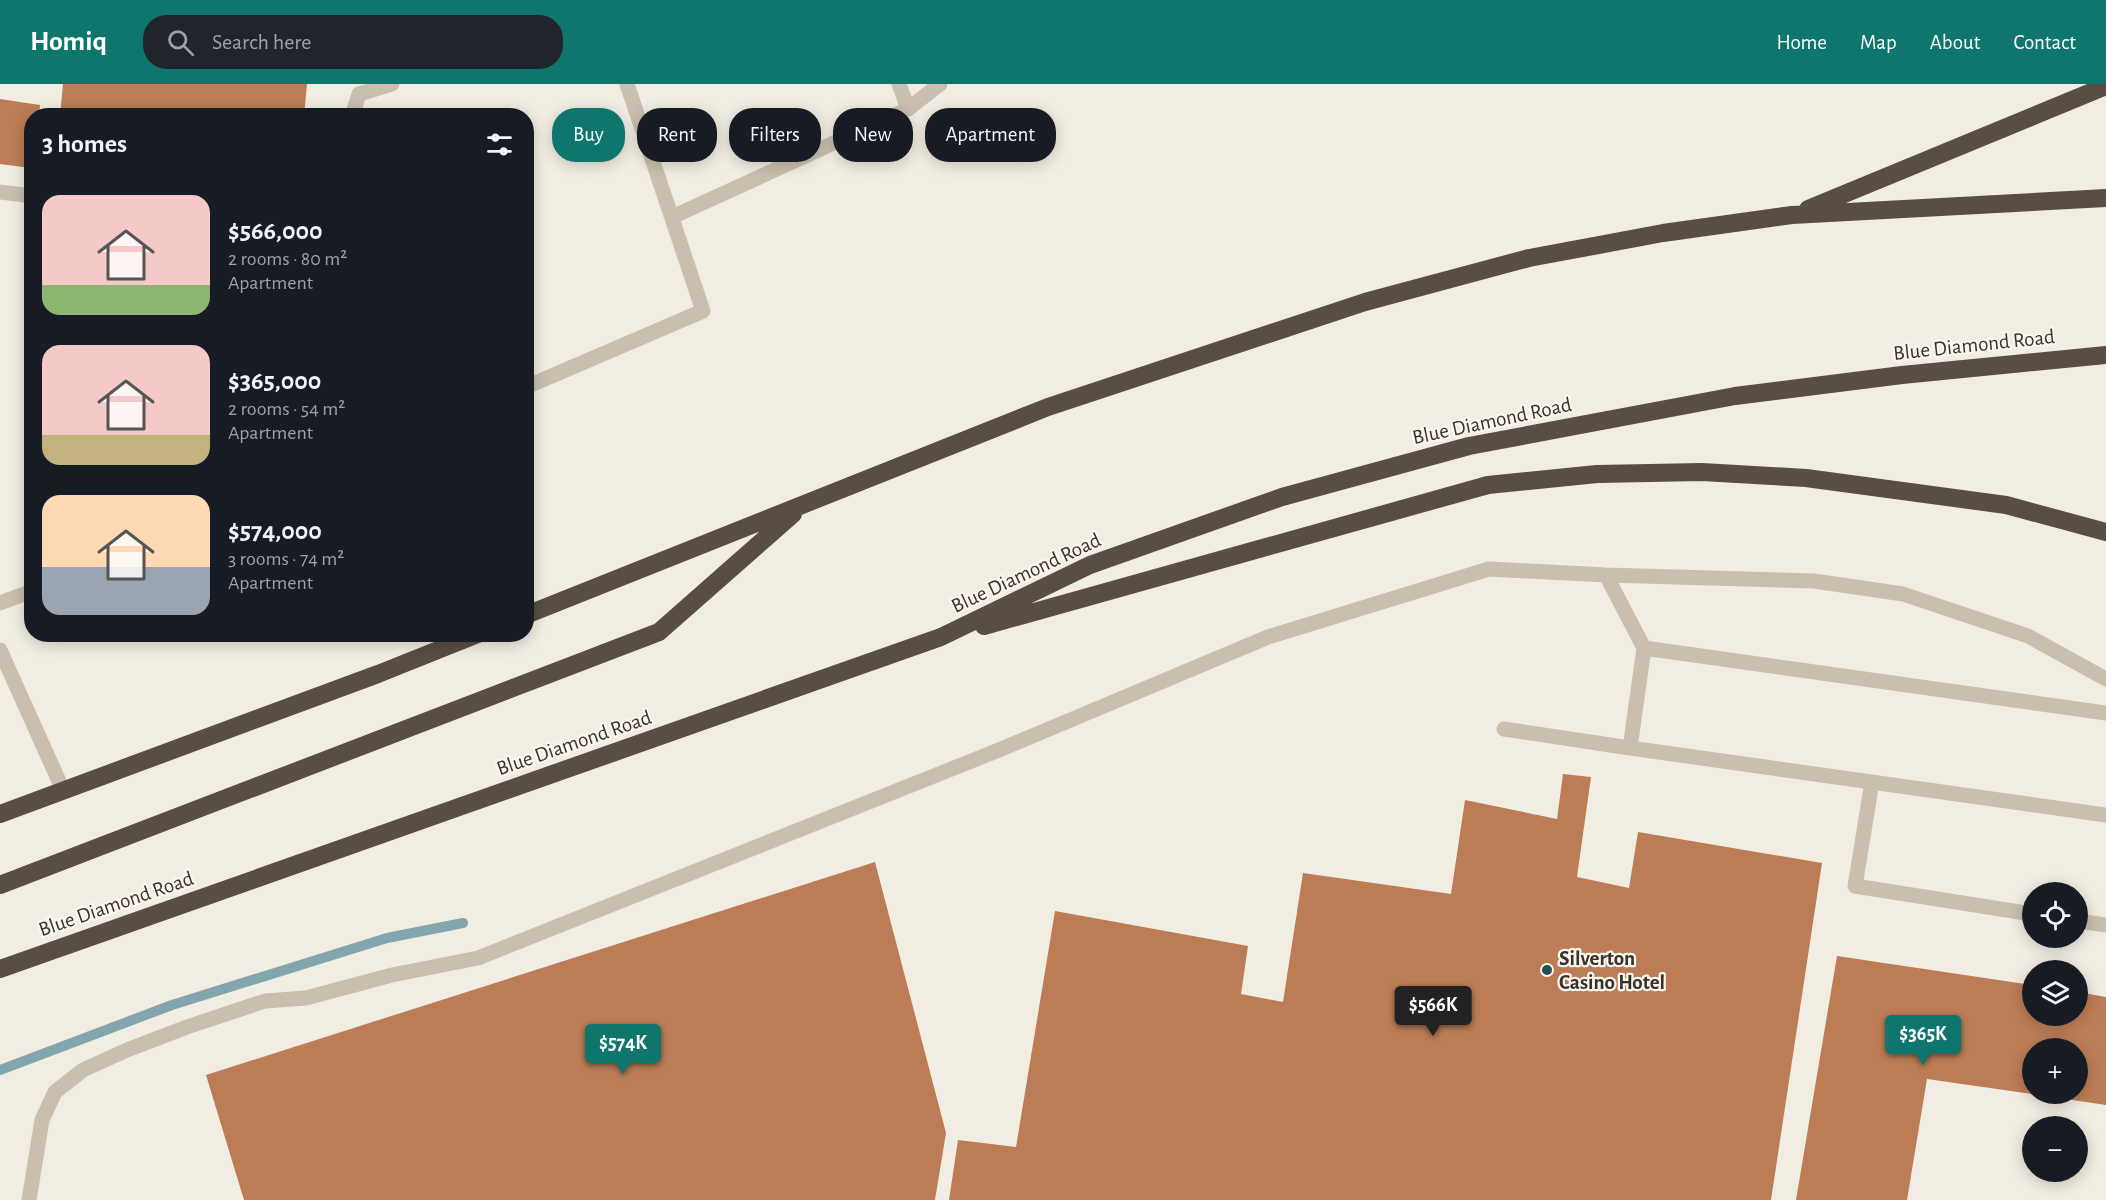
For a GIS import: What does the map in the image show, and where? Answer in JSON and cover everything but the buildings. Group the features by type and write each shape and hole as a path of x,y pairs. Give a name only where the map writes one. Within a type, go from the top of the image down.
{"highway":[{"path":"1792,215 2106,86"},
{"path":"534,612 1048,407 1365,302 1528,258 1663,233 1792,215 2106,198"},
{"name":"Blue Diamond Road","path":"0,969 941,637 1090,565 1282,497 1469,446 1735,396 1902,375 2106,355"},
{"path":"941,637 1488,485 1597,474 1702,472 1806,478 2006,505 2106,532"},
{"path":"0,885 659,632 803,505"},
{"path":"0,814 378,674 458,642"}],"lane":[{"path":"355,108 359,94 392,84"},
{"path":"534,384 703,311 627,84"},
{"path":"899,84 908,108"},
{"path":"909,108 940,84"},
{"path":"672,217 833,143"},
{"path":"0,192 24,195"},
{"path":"29,1200 42,1120 55,1092 83,1070 127,1050 265,1001 306,998 392,975 478,958 994,752 1268,637 1489,569 1814,581 1903,594 2028,636 2106,679"},
{"path":"1606,575 1644,648 1630,748"},
{"path":"0,603 24,594"},
{"path":"1644,648 2106,713"},
{"path":"0,650 63,790"},
{"path":"1504,729 2106,815"},
{"path":"1872,782 1855,886 2022,912"},
{"path":"2088,922 2106,925"}],"waterway":[{"path":"0,1070 172,1005 387,938 463,923"}],"place":[{"name":"Silverton Casino Hotel","path":"1547,970"}]}
